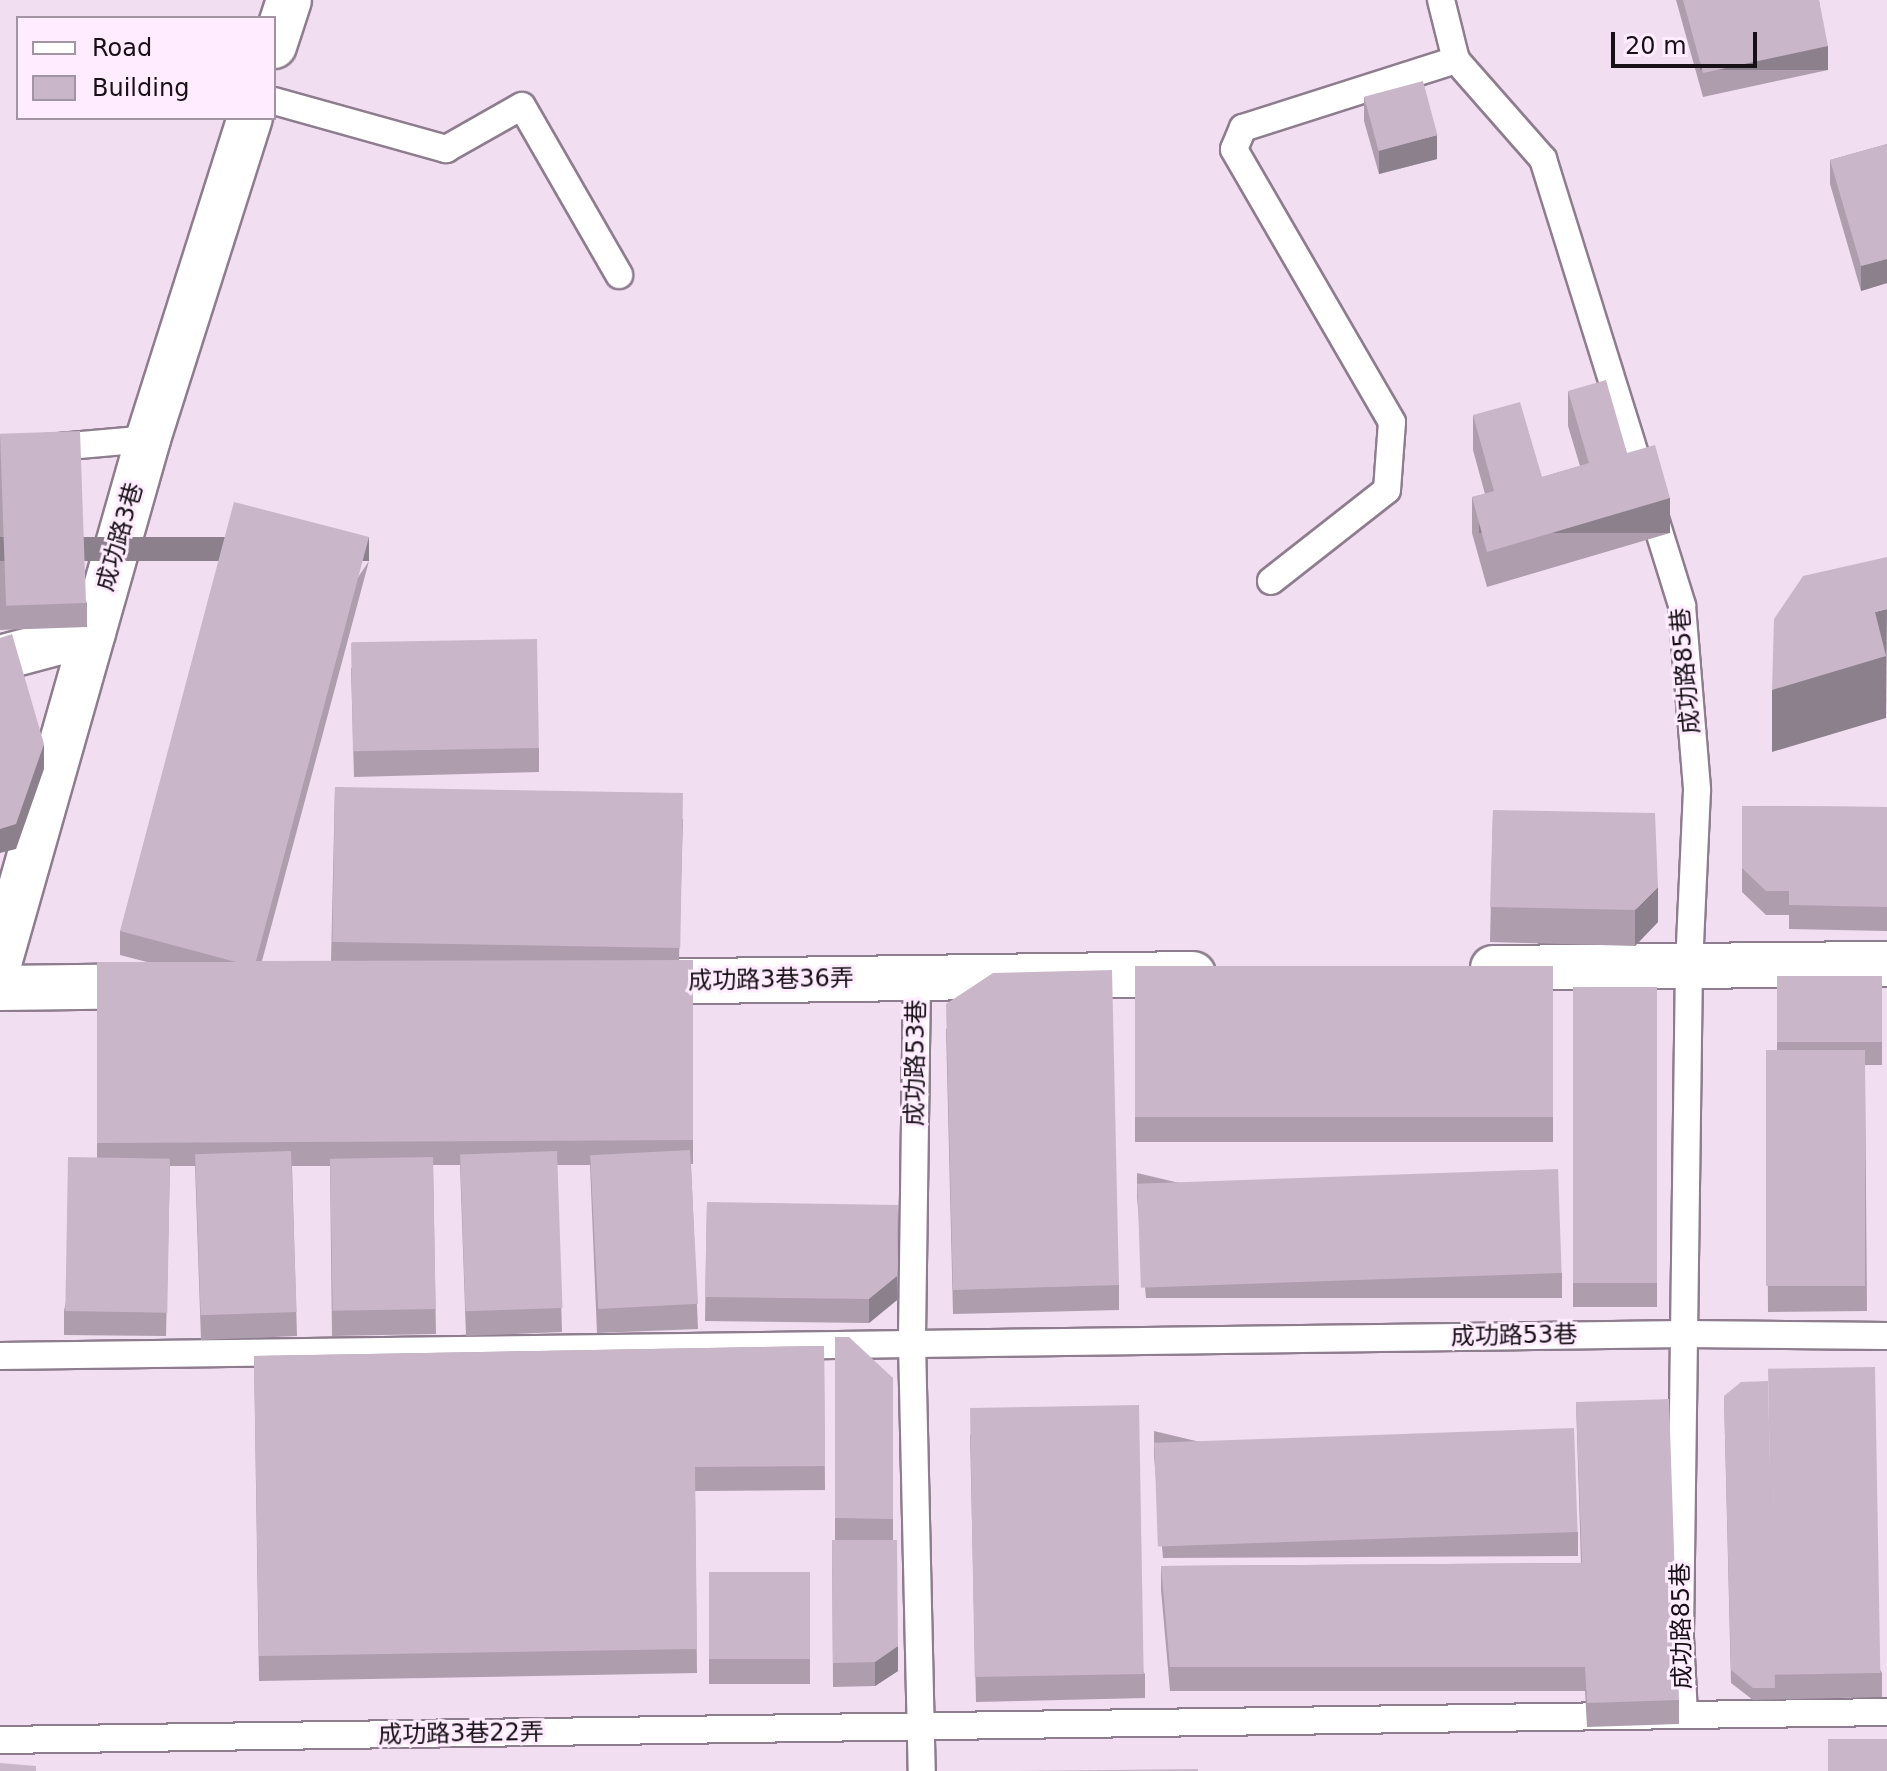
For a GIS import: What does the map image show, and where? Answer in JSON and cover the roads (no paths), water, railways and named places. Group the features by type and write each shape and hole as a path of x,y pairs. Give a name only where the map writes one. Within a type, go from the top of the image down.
{"street":[{"path":"276,40 289,0"},
{"name":"成功路3巷","path":"0,960 16,854 93,633 148,439 249,120"},
{"path":"0,658 93,633"},
{"path":"1451,969 1887,964"},
{"name":"成功路53巷","path":"917,979 1230,973"},
{"name":"成功路3巷36弄","path":"585,982 917,979"},
{"path":"0,988 206,986"}],"lane":[{"path":"1271,581 1387,490 1392,422 1234,149 1243,128 1456,60 1441,0"},
{"name":"成功路85巷","path":"1456,60 1543,159 1682,606 1697,790 1689,964 1680,1638 1684,1715 1887,1712"},
{"path":"276,102 446,149 522,106 619,275"},
{"path":"0,452 148,439"},
{"name":"成功路53巷","path":"917,979 912,1343 922,1771"},
{"path":"1685,1334 1887,1336"},
{"name":"成功路53巷","path":"912,1343 1685,1334"},
{"path":"0,1356 912,1343"},
{"path":"922,1727 1684,1715"},
{"name":"成功路3巷22弄","path":"0,1740 922,1727"}]}
